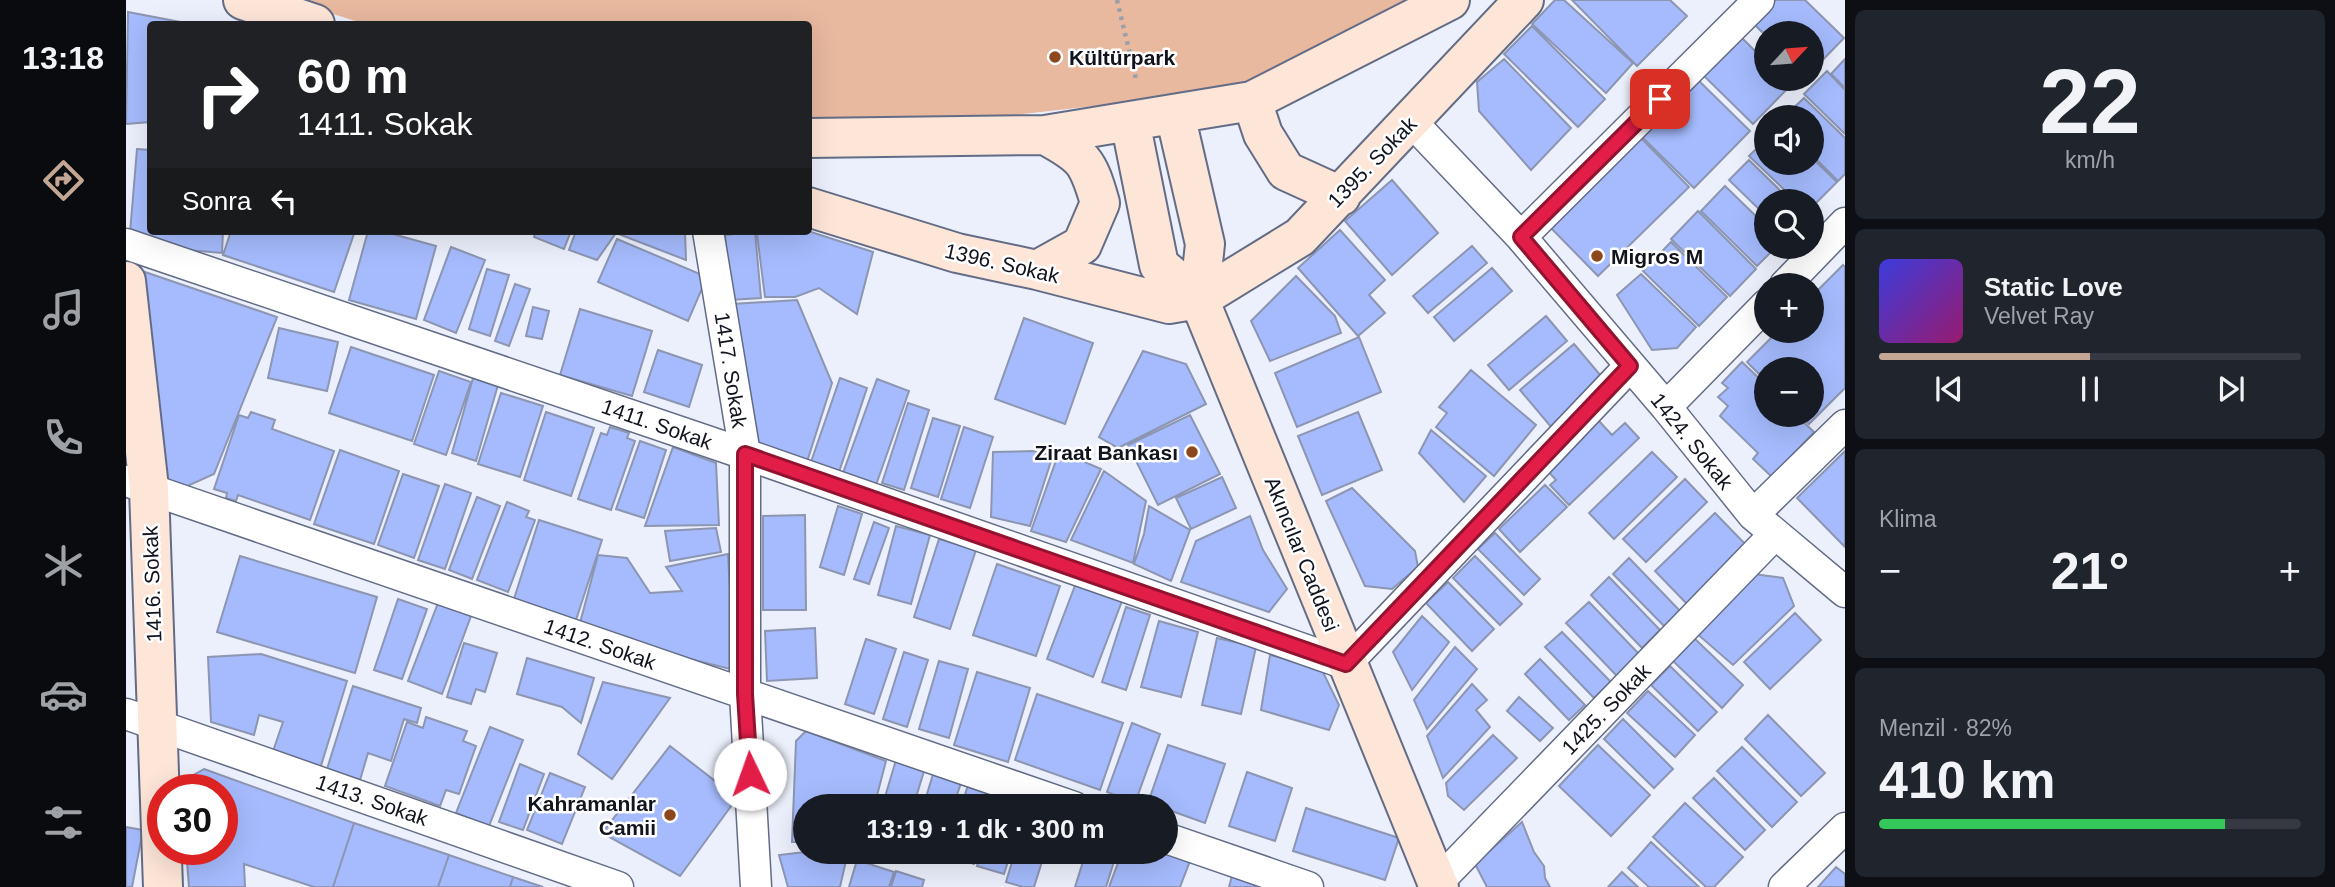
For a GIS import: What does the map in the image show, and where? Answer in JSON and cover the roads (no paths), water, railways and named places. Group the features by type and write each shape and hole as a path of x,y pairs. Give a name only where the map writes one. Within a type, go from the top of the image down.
{"street":[{"path":"243,0 306,21"},
{"path":"812,138 1045,135 1252,101 1450,0"},
{"name":"1395. Sokak","path":"1199,299 1300,237 1524,0"},
{"path":"1521,237 1759,0"},
{"path":"1252,101 1263,134 1286,171 1341,196"},
{"path":"1175,114 1205,244 1199,299"},
{"path":"1130,121 1159,265 1199,299"},
{"name":"1424. Sokak","path":"1411,121 1521,237 1764,524 1845,592"},
{"path":"1037,270 1082,245 1100,203 1091,173 1075,152 1045,135"},
{"name":"1396. Sokak","path":"812,208 957,253 1037,270 1169,304 1199,299"},
{"path":"1796,273 1845,223"},
{"name":"1417. Sokak","path":"709,235 745,454 745,694 756,887"},
{"name":"1411. Sokak","path":"126,244 745,454 1346,664"},
{"name":"1416. Sokak","path":"126,281 138,485 141,719 163,887"},
{"name":"Akıncılar Caddesi","path":"1199,299 1438,885"},
{"path":"1665,407 1754,316"},
{"path":"1346,664 1630,366"},
{"name":"1425. Sokak","path":"1438,885 1764,524 1845,425"},
{"name":"1412. Sokak","path":"138,485 1036,794"},
{"name":"1413. Sokak","path":"141,719 618,887"},
{"path":"1784,887 1845,828"},
{"path":"1178,842 1308,887"}],"place":[{"name":"Kültürpark","path":"1055,57"},
{"name":"Migros M","path":"1597,256"},
{"name":"Ziraat Bankası","path":"1192,452"},
{"name":"Kahramanlar Camii","path":"670,815"}]}
